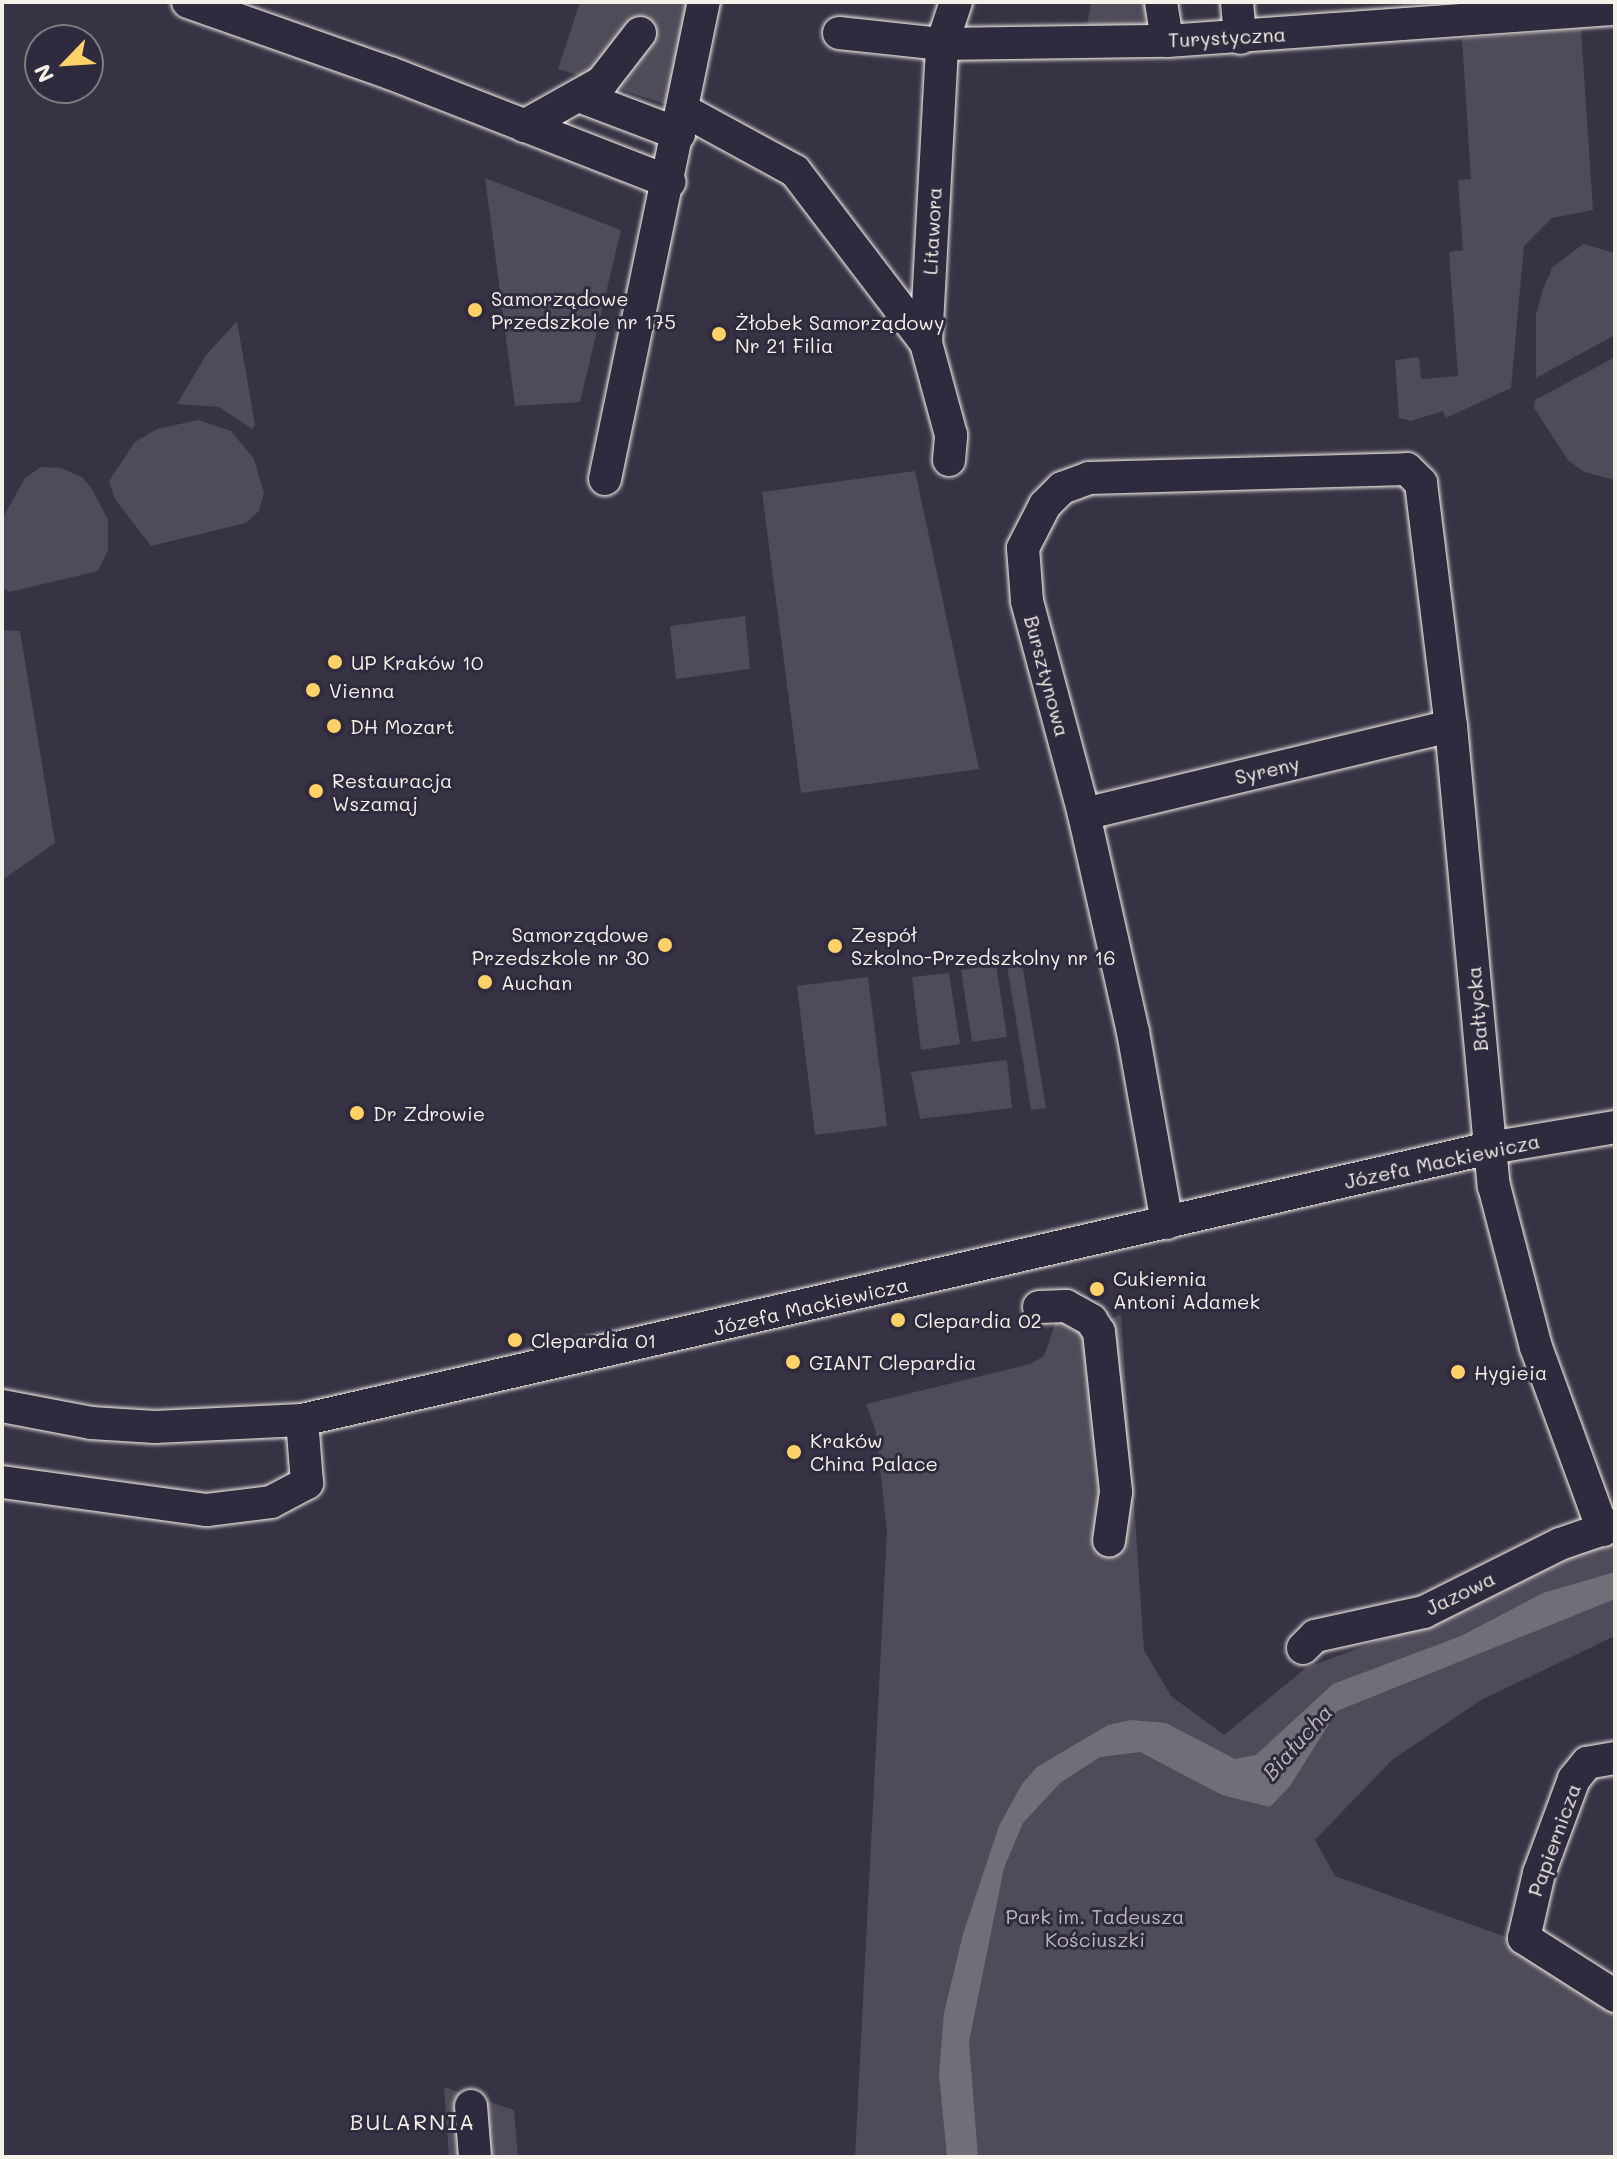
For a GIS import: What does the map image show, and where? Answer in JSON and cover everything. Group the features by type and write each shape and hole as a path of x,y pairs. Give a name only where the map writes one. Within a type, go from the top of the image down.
{"street":[{"path":"188,2 669,182"},
{"name":"Litawora","path":"949,460 951,435 926,343 942,44 956,2"},
{"path":"1161,2 1167,41"},
{"path":"1237,2 1240,38"},
{"path":"605,479 682,123 699,3"},
{"name":"Turystyczna","path":"839,33 942,44 1167,41 1615,9"},
{"path":"524,126 602,82 640,33"},
{"path":"579,96 682,123 795,171 926,343"},
{"name":"Bursztynowa","path":"1167,1223 1133,1032 1084,814 1023,573 1023,548 1045,505 1062,488 1089,478 1390,467 1415,474"},
{"name":"Bałtycka","path":"1415,474 1421,483 1451,726 1498,1205 1536,1347 1609,1527"},
{"name":"Syreny","path":"1084,814 1451,726"},
{"name":"Józefa Mackiewicza","path":"2,1406 91,1423 155,1427 302,1420 1490,1148 1615,1127"},
{"path":"1039,1307 1066,1306 1091,1320 1099,1332 1116,1492 1109,1541"},
{"path":"2,1482 207,1510 271,1502 307,1483 302,1420"},
{"name":"Jazowa","path":"1303,1648 1315,1636 1424,1612 1560,1544 1609,1527"},
{"name":"Papiernicza","path":"1615,1758 1587,1763 1574,1779 1539,1873 1524,1938 1615,1996"},
{"path":"471,2106 475,2157"}],"green space":[{"path":"580,2 713,2 690,112 558,69"},
{"path":"1091,2 1150,2 1142,34 1086,32"},
{"path":"1581,29 1593,210 1552,218 1524,246 1511,388 1446,418 1443,411 1411,421 1399,418 1395,360 1419,357 1421,379 1458,376 1449,252 1463,250 1458,180 1471,179 1462,39"},
{"path":"485,178 621,230 580,402 515,406"},
{"path":"1583,244 1615,253 1615,335 1536,378 1536,315 1542,292 1552,268"},
{"path":"237,321 255,425 252,429 219,407 177,404 206,355"},
{"path":"1615,357 1615,480 1584,472 1568,460 1534,408 1535,400"},
{"path":"198,420 231,431 254,459 264,493 259,511 246,523 151,546 115,499 109,481 135,442 157,429"},
{"path":"41,467 61,468 82,477 92,489 108,520 108,550 98,571 10,592 2,588 2,519 25,478"},
{"path":"915,471 979,769 801,793 762,492"},
{"path":"745,616 750,669 676,679 670,626"},
{"path":"2,630 20,631 55,843 2,880"},
{"path":"1022,963 1046,1108 1031,1110 1007,966"},
{"path":"996,965 1007,1037 972,1042 961,970"},
{"path":"949,973 960,1044 921,1050 912,977"},
{"path":"868,977 887,1126 815,1135 797,986"},
{"path":"1007,1060 1012,1108 920,1119 911,1072"},
{"name":"Park im. Tadeusza Kościuszki","path":"1059,1312 1088,1332 1121,1314 1144,1650 1171,1696 1224,1735 1306,1668 1420,1625 1615,1538 1615,1636 1481,1700 1392,1760 1315,1840 1335,1876 1512,1939 1615,2006 1615,2157 855,2157 887,1531 876,1432 866,1404 1030,1364 1044,1356"},
{"path":"444,2087 514,2110 518,2157 449,2157"}],"water":[{"name":"Białucha","path":"1615,1572 1615,1599 1337,1711 1290,1786 1270,1807 1222,1795 1140,1752 1100,1757 1060,1783 1023,1823 1004,1868 969,2042 978,2157 947,2157 939,2074 944,2013 963,1934 999,1826 1022,1784 1037,1767 1108,1725 1131,1720 1166,1723 1235,1759 1256,1755 1333,1684 1461,1636 1543,1593"}],"place":[{"name":"Samorządowe Przedszkole nr 175","path":"475,310"},
{"name":"Żłobek Samorządowy Nr 21 Filia","path":"719,334"},
{"name":"UP Kraków 10","path":"335,662"},
{"name":"Vienna","path":"313,690"},
{"name":"DH Mozart","path":"334,726"},
{"name":"Restauracja Wszamaj","path":"316,791"},
{"name":"Samorządowe Przedszkole nr 30","path":"665,945"},
{"name":"Zespół Szkolno-Przedszkolny nr 16","path":"835,946"},
{"name":"Auchan","path":"485,982"},
{"name":"Dr Zdrowie","path":"357,1113"},
{"name":"Cukiernia Antoni Adamek","path":"1097,1289"},
{"name":"Clepardia 02","path":"898,1320"},
{"name":"Clepardia 01","path":"515,1340"},
{"name":"GIANT Clepardia","path":"793,1362"},
{"name":"Hygieia","path":"1458,1372"},
{"name":"Kraków China Palace","path":"794,1452"}],"district":[{"name":"BULARNIA","path":"413,2122"}]}
